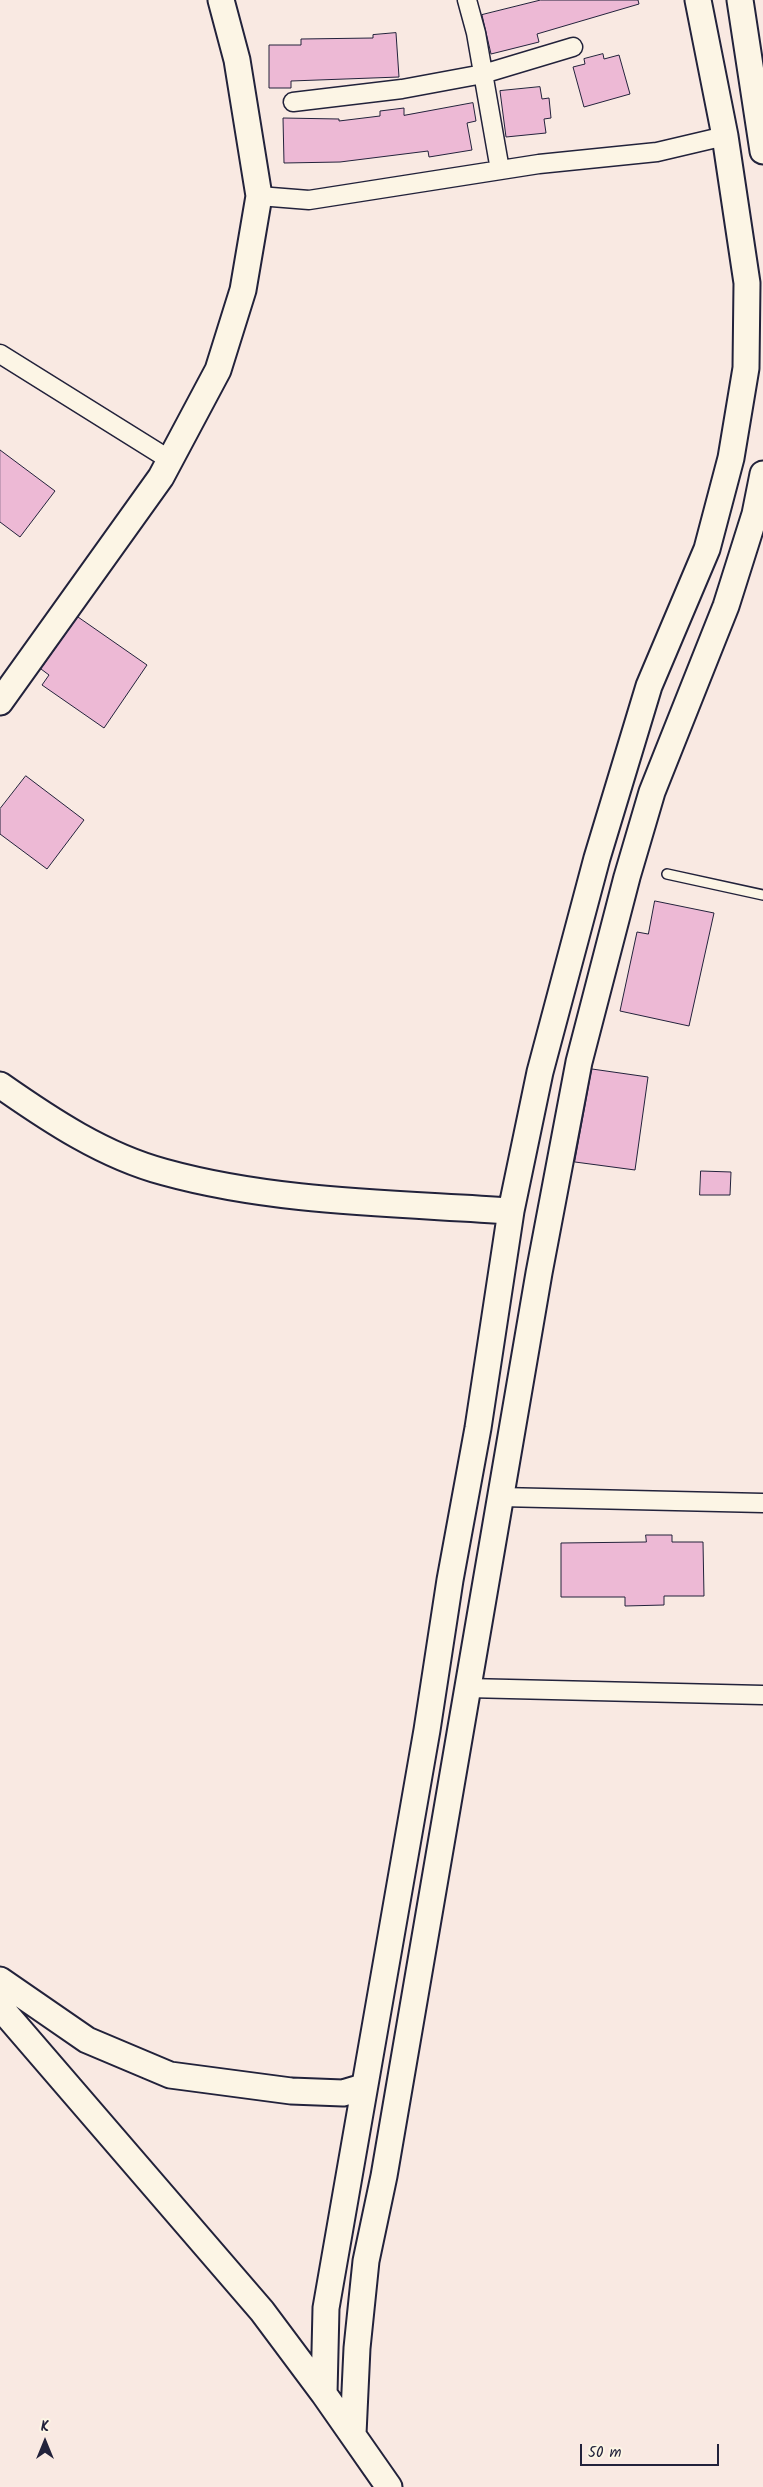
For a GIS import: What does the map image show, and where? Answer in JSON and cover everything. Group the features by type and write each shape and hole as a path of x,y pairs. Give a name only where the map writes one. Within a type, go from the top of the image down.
{"main road":[{"path":"0,702 161,477 218,370 243,290 259,196 237,60 221,0"},
{"path":"324,2394 326,2308 363,2087 427,1730 450,1580 478,1428 511,1211 540,1072 597,858 649,686 707,549 754,369 747,283 725,136 698,0"},
{"path":"740,0 763,151"},
{"path":"353,2434 357,2348 366,2261 384,2176 539,1273 577,1071 627,877 652,792 726,606 755,514 763,474"},
{"path":"0,1085 66,1130 162,1172 209,1182 299,1196 511,1211"},
{"path":"0,1980 87,2040 170,2075 291,2091 343,2093 363,2087"},
{"path":"0,2008 262,2311 353,2434 389,2487"}],"street":[{"path":"466,0 476,33 500,170"},
{"path":"292,102 402,89 483,74 573,47"},
{"path":"259,196 309,200 539,164 657,152 725,136"},
{"path":"0,354 170,460"},
{"path":"500,1498 763,1503"},
{"path":"467,1688 763,1695"}],"lane":[{"path":"667,874 763,895"}],"building":[{"path":"541,0 638,0 639,4 537,34 539,42 491,54 482,15"},
{"path":"396,33 399,77 291,81 291,88 269,88 269,45 301,45 301,39 373,38 373,35"},
{"path":"603,54 604,59 619,55 630,94 584,107 573,67 585,64 584,59"},
{"path":"540,87 542,99 549,98 551,118 544,119 546,133 506,137 500,91"},
{"path":"473,103 476,121 467,123 472,150 429,157 428,151 340,162 284,163 283,118 339,119 339,121 380,116 380,111 404,108 404,115"},
{"path":"0,450 55,491 20,537 0,522"},
{"path":"78,617 147,665 104,728 42,685 49,675 41,669"},
{"path":"26,776 84,820 47,869 0,834 0,809"},
{"path":"655,901 714,913 689,1026 620,1011 637,932 648,934"},
{"path":"592,1069 648,1077 635,1170 575,1162"},
{"path":"701,1171 731,1172 730,1195 700,1195"},
{"path":"646,1535 672,1535 672,1542 703,1542 704,1596 664,1596 664,1605 625,1606 625,1597 561,1597 561,1543 646,1542"}]}
